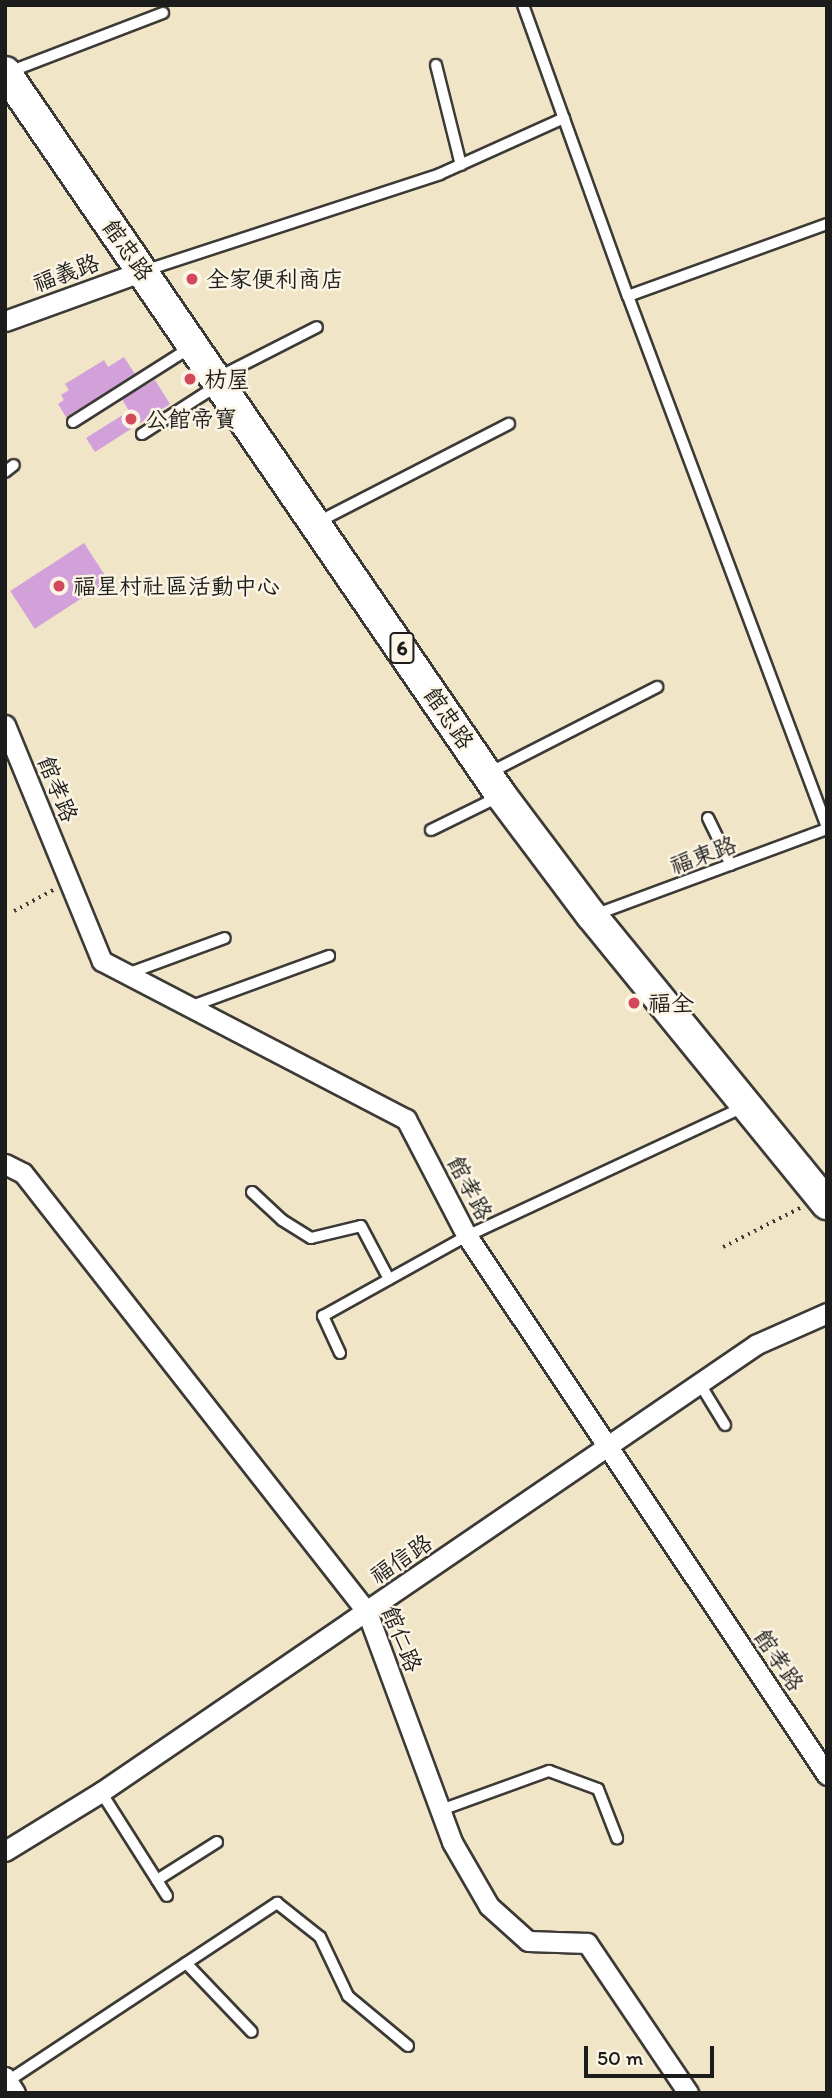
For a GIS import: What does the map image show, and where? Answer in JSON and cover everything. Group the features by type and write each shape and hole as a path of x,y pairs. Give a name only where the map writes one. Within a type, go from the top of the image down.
{"main road":[{"name":"館忠路","path":"6,72 494,784 592,916 825,1199"}],"street":[{"name":"福義路","path":"5,321 143,271"},
{"name":"館孝路","path":"5,725 102,961 406,1119 467,1236 827,1775"},
{"name":"館仁路","path":"5,1164 23,1173 368,1612 452,1842 489,1906 528,1941 587,1943 688,2093"},
{"name":"福信路","path":"5,1850 101,1792 757,1344 827,1313"}],"lane":[{"path":"523,5 628,296 827,828"},
{"path":"6,72 163,13"},
{"path":"436,65 461,165"},
{"path":"143,271 461,165 565,118"},
{"path":"628,296 827,224"},
{"path":"142,434 218,381 317,327"},
{"path":"73,422 194,345"},
{"path":"316,523 509,424"},
{"path":"5,472 14,465"},
{"path":"432,830 494,784 657,687"},
{"path":"708,818 731,865"},
{"name":"福東路","path":"592,916 827,828"},
{"path":"127,974 225,938"},
{"path":"190,1007 329,956"},
{"path":"340,1353 323,1316 467,1236 747,1106"},
{"path":"252,1192 282,1220 311,1238 361,1226 389,1279"},
{"path":"700,1384 724,1425"},
{"path":"441,1810 549,1771 598,1789 617,1838"},
{"path":"101,1792 167,1896"},
{"path":"157,1880 217,1842"},
{"path":"10,2083 277,1903 320,1937 348,1996 408,2046"},
{"path":"186,1963 252,2032"}],"path":[{"path":"14,911 70,881"},
{"path":"723,1247 825,1199"}],"building":[{"name":"公館帝寶","path":"124,357 135,374 66,417 58,404 64,400 61,395 69,390 65,384 104,360 108,367"},
{"name":"公館帝寶","path":"155,380 170,404 95,452 86,438 129,411 122,399"},
{"name":"福星村社區活動中心","path":"84,543 109,581 35,629 10,591"}],"place":[{"name":"全家便利商店","path":"192,279"},
{"name":"枋屋","path":"190,379"},
{"name":"公館帝寶","path":"131,419"},
{"name":"福星村社區活動中心","path":"59,586"},
{"name":"福全","path":"634,1003"}]}
